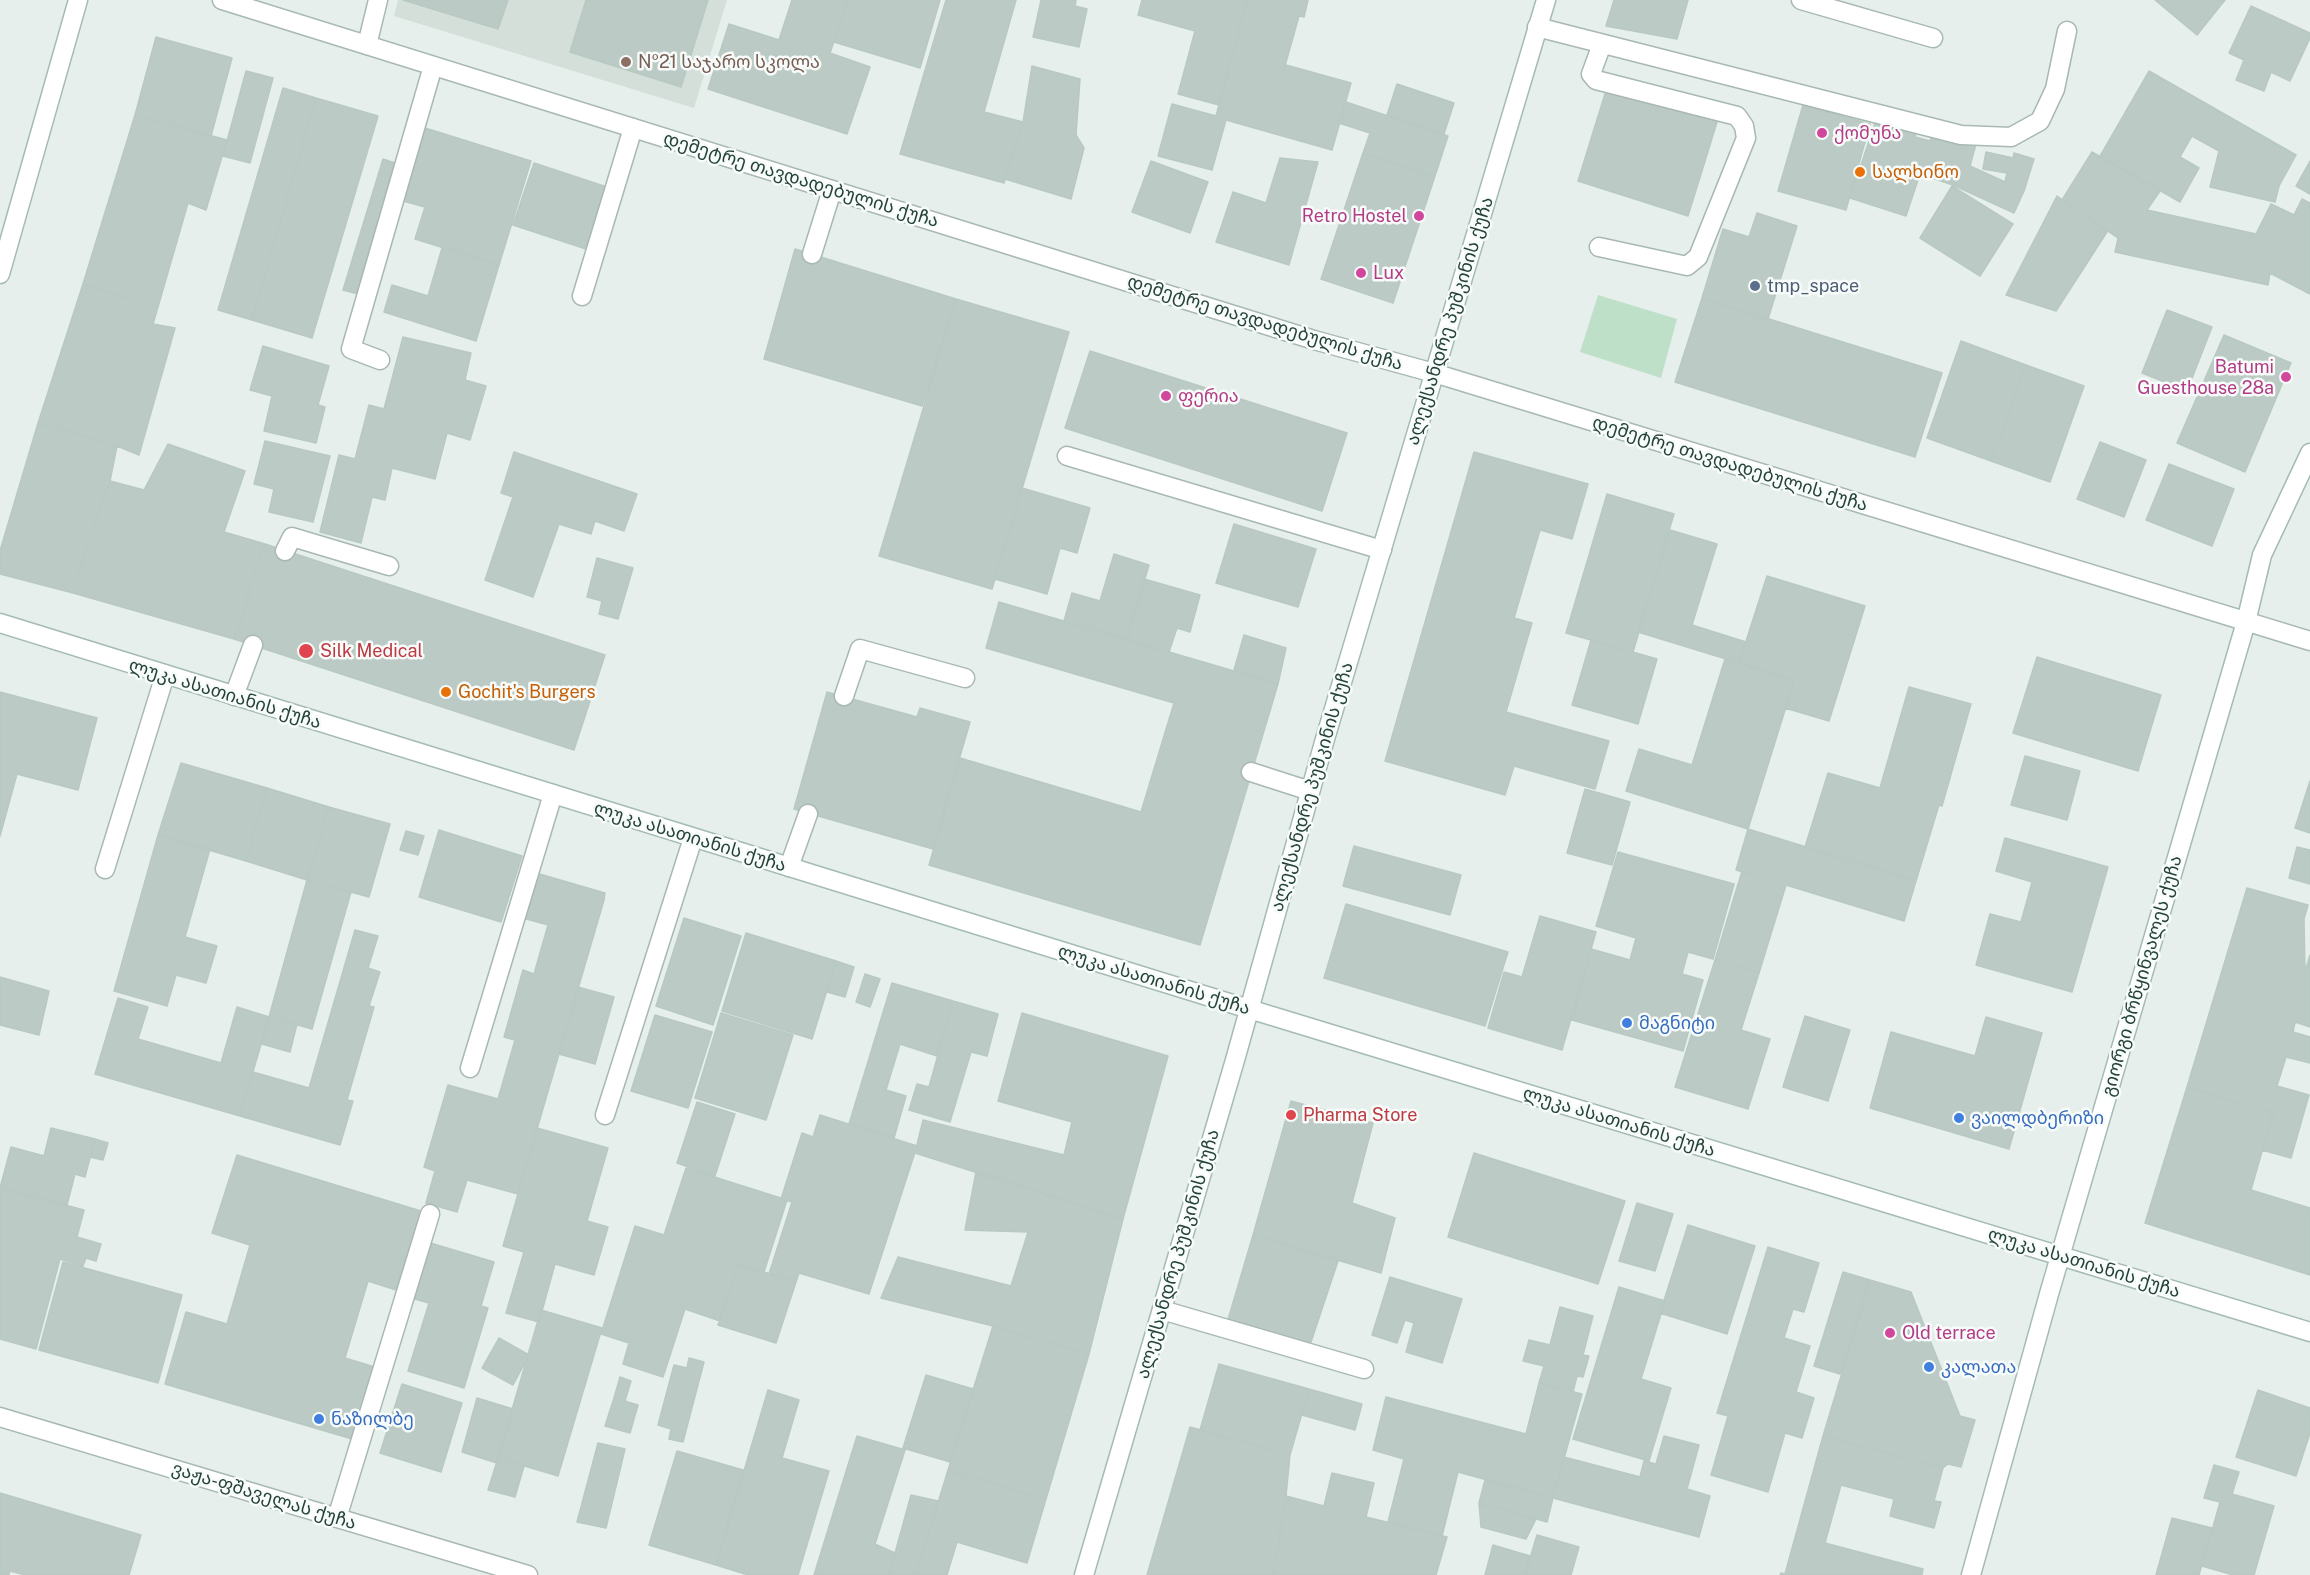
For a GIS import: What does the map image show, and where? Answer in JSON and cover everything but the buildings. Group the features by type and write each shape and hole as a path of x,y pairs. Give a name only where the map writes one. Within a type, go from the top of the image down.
{"street":[{"path":"0,274 78,0"},
{"name":"დემეტრე თავდადებულის ქუჩა","path":"222,0 1314,340 1434,373 2310,641"},
{"path":"367,45 378,0"},
{"name":"ალექსანდრე პუშკინის ქუჩა","path":"1084,1575 1310,791 1546,0"},
{"path":"1801,0 1933,39"},
{"path":"1537,27 1961,135 2011,137 2040,121 2055,89 2067,31"},
{"path":"1599,247 1686,266 1698,257 1746,138 1744,126 1737,116 1596,80 1591,74 1602,44"},
{"path":"380,360 351,349 433,66"},
{"path":"582,296 633,128"},
{"path":"812,254 832,190"},
{"name":"გიორგი ბრწყინვალეს ქუჩა","path":"1971,1575 2060,1257 2246,622 2262,555 2310,453"},
{"path":"1067,456 1382,550"},
{"path":"285,551 292,537 389,566"},
{"name":"ლუკა ასათიანის ქუჩა","path":"0,623 1249,1009 2310,1332"},
{"path":"234,696 253,645"},
{"path":"844,696 860,649 965,678"},
{"path":"105,869 165,675"},
{"path":"1251,772 1310,791"},
{"path":"470,1068 553,794"},
{"path":"789,867 808,814"},
{"path":"605,1115 693,838"},
{"path":"337,1518 430,1214"},
{"path":"1161,1310 1364,1369"},
{"name":"ვაჟა-ფშაველას ქუჩა","path":"0,1417 528,1575"}],"shaded area":[{"name":"№21 საჯარო სკოლა","path":"398,0 727,0 694,108 394,16"}],"green space":[{"path":"1598,295 1677,319 1661,378 1580,352"}],"place":[{"name":"№21 საჯარო სკოლა","path":"626,62"},
{"name":"ქომუნა","path":"1822,133"},
{"name":"სალხინო","path":"1860,172"},
{"name":"Retro Hostel","path":"1419,216"},
{"name":"Lux","path":"1361,273"},
{"name":"tmp_space","path":"1755,286"},
{"name":"Batumi Guesthouse 28a","path":"2286,377"},
{"name":"ფერია","path":"1166,396"},
{"name":"Silk Medical","path":"306,651"},
{"name":"Gochit's Burgers","path":"446,692"},
{"name":"მაგნიტი","path":"1627,1023"},
{"name":"Pharma Store","path":"1291,1115"},
{"name":"ვაილდბერიზი","path":"1959,1118"},
{"name":"Old terrace","path":"1890,1333"},
{"name":"კალათა","path":"1929,1367"},
{"name":"ნაზილბე","path":"319,1419"}]}
